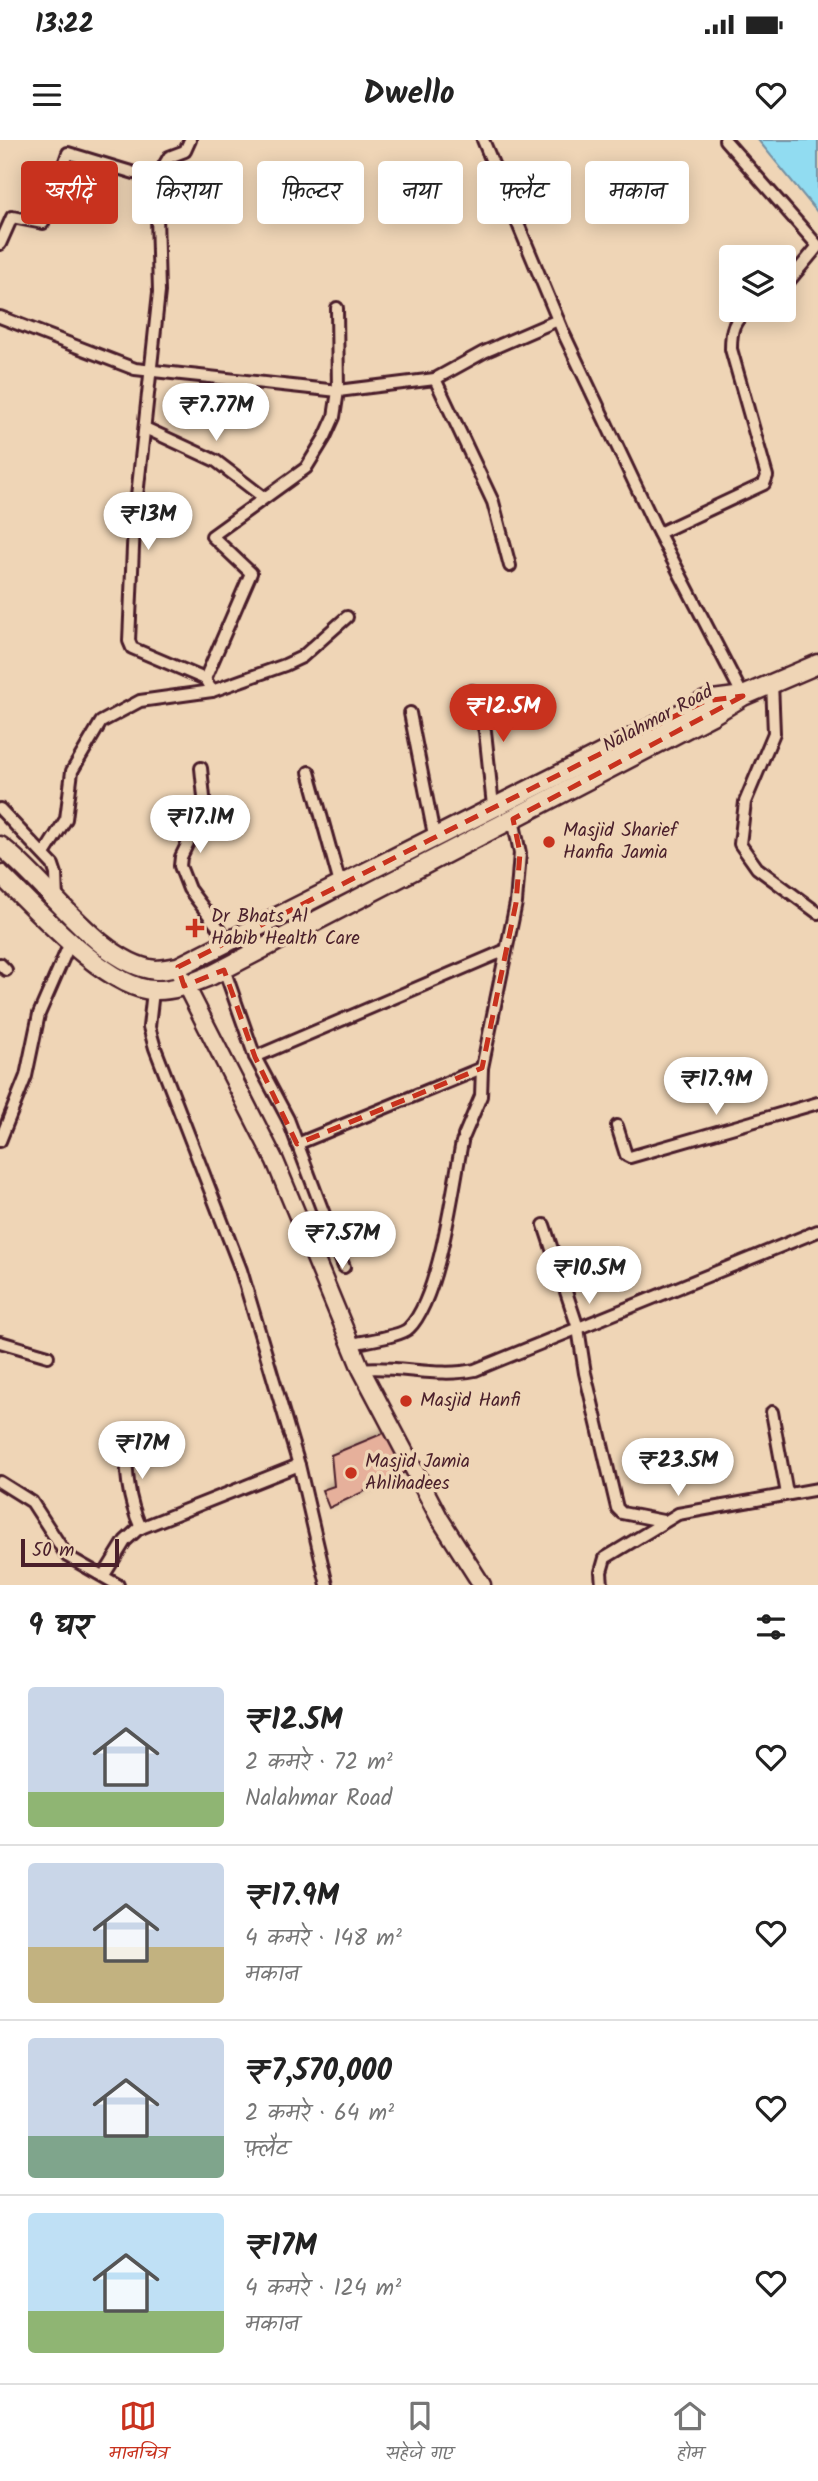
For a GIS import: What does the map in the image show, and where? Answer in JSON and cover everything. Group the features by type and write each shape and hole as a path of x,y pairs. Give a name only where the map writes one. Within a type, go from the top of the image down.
{"main road":[{"path":"743,696 818,664"},
{"name":"Nalahmar Road","path":"0,846 93,936 129,960 155,970 178,967 434,835 705,701 743,696"},
{"name":"Nalahmar Road","path":"0,874 70,943 120,979 153,990 184,986 224,969 712,715 743,696"}],"street":[{"path":"0,243 12,217 43,223 68,153 66,140"},
{"path":"168,161 185,151 190,140"},
{"path":"483,140 558,320 659,533 743,696"},
{"path":"726,140 818,246 796,273"},
{"path":"68,153 132,172"},
{"path":"157,224 159,292 134,524 129,641 132,648 205,679 212,691"},
{"path":"205,679 251,573 212,536 310,463 334,417 338,391 337,308"},
{"path":"0,317 117,363 152,372 338,391 435,379 484,352 558,320"},
{"path":"659,533 764,484 767,476 731,349 735,322"},
{"path":"435,379 493,502 510,566"},
{"path":"145,428 216,461 263,497"},
{"path":"44,854 66,819 72,771 101,722 140,701 212,691 302,657 346,617"},
{"path":"772,682 774,733 746,802 740,844 757,868 818,913"},
{"path":"472,691 485,731 493,806"},
{"path":"410,713 434,835"},
{"path":"201,768 205,807 181,857 180,866 189,889 229,942"},
{"path":"309,772 340,884"},
{"path":"0,809 44,854 56,874 57,900"},
{"path":"352,1344 406,1330 413,1322 433,1281 463,1139 481,1096 482,1068 516,903 520,853 513,819"},
{"path":"0,1141 26,1076 39,1014 70,943"},
{"path":"255,1057 506,950"},
{"path":"178,967 184,986 207,1022 275,1161 361,1369 440,1519 482,1585"},
{"path":"224,969 255,1057 297,1144 344,1267"},
{"path":"153,990 149,1027 155,1048 241,1269 299,1465 327,1585"},
{"path":"297,1144 482,1068"},
{"path":"617,1126 626,1156 630,1157 818,1103"},
{"path":"544,1225 578,1328 585,1373 617,1508 622,1513 663,1521"},
{"path":"361,1369 384,1367 461,1373 818,1231"},
{"path":"0,1342 48,1356"},
{"path":"772,1412 787,1494"},
{"path":"126,1438 127,1487 131,1506 141,1528"},
{"path":"104,1575 125,1541 141,1528 299,1465"},
{"path":"0,1482 32,1502 67,1556 118,1585"},
{"path":"602,1585 601,1572 605,1558 678,1514 818,1489"}],"highlighted area":[{"path":"743,696 513,819 520,853 516,903 482,1068 297,1144 255,1057 224,970 184,986 178,967 705,701"}],"water":[{"path":"758,140 818,140 818,213"}],"building":[{"path":"391,1430 412,1469 329,1508 322,1490 334,1486 331,1455"}],"place":[{"name":"Masjid Sharief Hanfia Jamia","path":"549,842"},
{"name":"Dr Bhats Al Habib Health Care","path":"195,928"},
{"name":"Masjid Hanfi","path":"406,1401"},
{"name":"Masjid Jamia Ahlihadees","path":"351,1473"}]}
